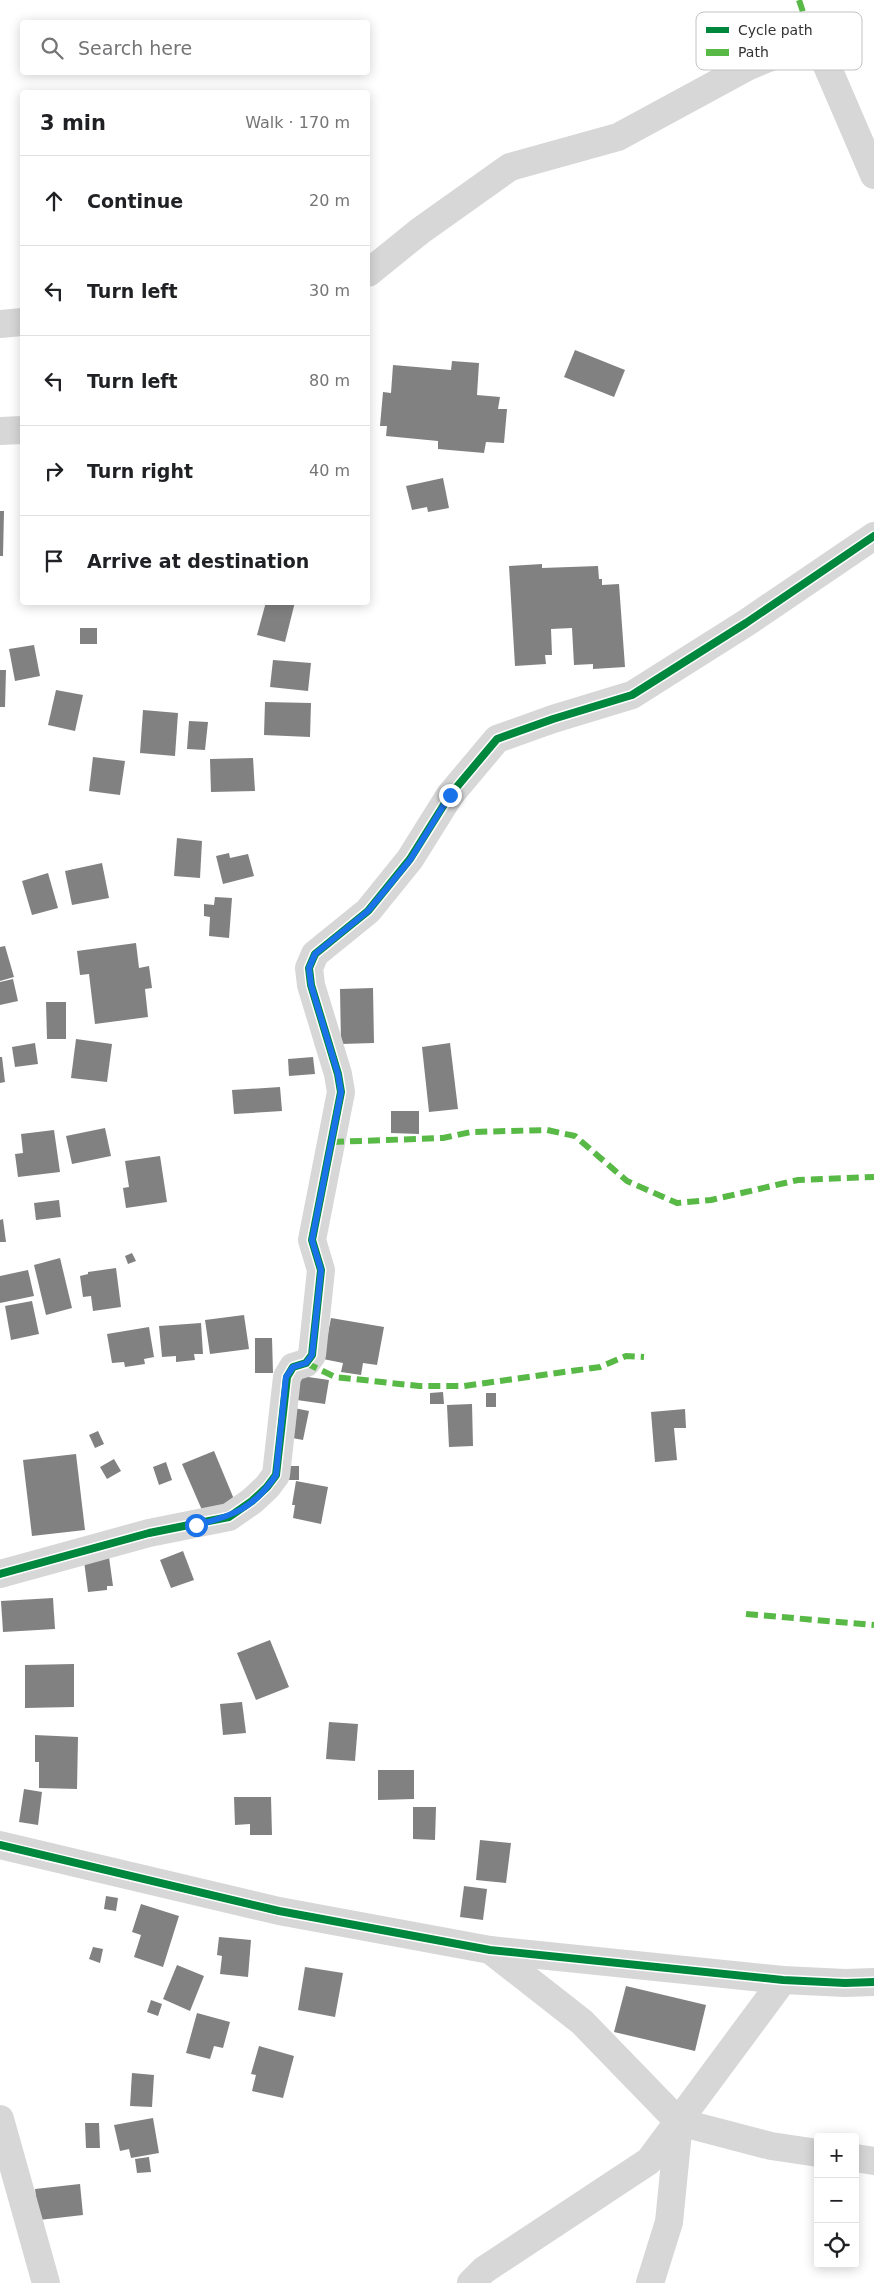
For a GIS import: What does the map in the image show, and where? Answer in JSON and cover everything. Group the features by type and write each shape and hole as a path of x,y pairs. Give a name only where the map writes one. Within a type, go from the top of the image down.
{"street":[{"path":"370,271 420,231 510,167 618,137 742,70"},
{"path":"829,70 874,175"},
{"path":"0,324 20,322"},
{"path":"0,431 20,430"},
{"path":"0,1574 131,1538 229,1517 262,1492 276,1475 286,1377 293,1367 306,1363 312,1355 321,1270 312,1240 341,1092 338,1074 311,985 309,968 315,954 368,911 410,860 450,795 497,740 553,719 632,695 746,623 874,536"},
{"path":"0,1845 279,1911 490,1950 783,1980 845,1983 874,1982"},
{"path":"490,1950 582,2022 679,2122 771,2146 814,2151"},
{"path":"471,2283 484,2270 649,2161 783,1980"},
{"path":"0,2119 46,2283"},
{"path":"650,2283 669,2222 679,2122"},
{"path":"859,2159 874,2161"}],"building":[{"path":"575,350 625,370 614,397 564,377"},
{"path":"452,361 479,363 477,395 500,397 498,409 507,409 504,443 486,442 484,453 438,449 438,441 386,436 387,426 380,426 383,392 391,393 393,365 451,370"},
{"path":"443,478 449,508 428,512 427,507 412,510 406,486"},
{"path":"0,511 4,511 3,556 0,556"},
{"path":"542,564 542,568 598,566 599,579 602,579 602,585 619,584 625,667 593,669 593,664 574,665 572,628 551,629 552,655 545,655 546,664 515,666 509,566"},
{"path":"265,605 294,605 285,642 257,635"},
{"path":"80,628 97,628 97,644 80,644"},
{"path":"34,645 40,676 15,681 9,649"},
{"path":"273,660 311,663 308,691 270,687"},
{"path":"0,670 6,670 5,707 0,707"},
{"path":"56,690 83,695 75,731 48,725"},
{"path":"265,702 311,703 310,737 264,735"},
{"path":"143,710 178,713 175,756 140,753"},
{"path":"189,721 208,722 205,750 187,749"},
{"path":"93,757 125,761 120,795 89,791"},
{"path":"253,758 255,791 211,792 210,759"},
{"path":"177,838 202,841 200,878 174,876"},
{"path":"229,853 230,858 248,854 254,876 223,884 216,856"},
{"path":"102,863 109,898 72,905 65,871"},
{"path":"48,873 58,908 32,915 22,881"},
{"path":"215,897 232,898 229,938 209,936 210,917 204,916 204,904 214,905"},
{"path":"136,943 139,968 149,966 152,988 145,989 148,1017 95,1024 89,974 80,975 77,951"},
{"path":"5,946 14,977 0,981 0,947"},
{"path":"13,979 18,1001 0,1005 0,982"},
{"path":"373,988 374,1043 341,1044 340,989"},
{"path":"46,1002 66,1002 66,1039 47,1039"},
{"path":"76,1039 112,1044 107,1082 71,1078"},
{"path":"35,1043 38,1064 15,1067 12,1047"},
{"path":"450,1043 458,1109 429,1112 422,1047"},
{"path":"0,1057 2,1057 5,1082 0,1083"},
{"path":"313,1057 315,1074 289,1076 288,1059"},
{"path":"280,1087 282,1111 234,1114 232,1090"},
{"path":"391,1111 419,1111 419,1134 391,1133"},
{"path":"105,1128 111,1156 72,1164 66,1136"},
{"path":"54,1130 60,1172 18,1177 15,1154 23,1153 21,1134"},
{"path":"160,1156 167,1202 126,1208 123,1188 129,1187 125,1161"},
{"path":"59,1200 61,1217 36,1220 34,1203"},
{"path":"3,1219 6,1242 0,1242 0,1220"},
{"path":"132,1253 136,1261 128,1264 125,1256"},
{"path":"60,1258 72,1308 46,1315 34,1265"},
{"path":"116,1268 121,1307 93,1311 91,1296 83,1297 80,1276 88,1274 88,1272"},
{"path":"28,1270 34,1296 0,1303 0,1276"},
{"path":"32,1301 39,1334 11,1340 5,1306"},
{"path":"244,1315 249,1349 210,1354 205,1320"},
{"path":"331,1318 384,1327 377,1365 363,1363 361,1375 341,1372 343,1363 323,1359"},
{"path":"201,1323 203,1354 194,1354 195,1360 176,1362 176,1356 162,1357 159,1326"},
{"path":"149,1327 154,1357 144,1359 145,1364 125,1367 124,1362 112,1363 107,1334"},
{"path":"255,1338 272,1338 273,1373 255,1373"},
{"path":"301,1376 329,1380 325,1404 297,1400"},
{"path":"443,1392 444,1404 430,1404 430,1393"},
{"path":"486,1393 496,1393 496,1407 486,1407"},
{"path":"472,1404 473,1446 449,1447 447,1405"},
{"path":"294,1408 309,1411 303,1440 287,1437"},
{"path":"685,1409 686,1428 674,1428 677,1460 655,1462 651,1412"},
{"path":"98,1431 104,1444 95,1448 89,1435"},
{"path":"214,1451 236,1504 205,1517 182,1464"},
{"path":"76,1454 85,1530 32,1536 23,1460"},
{"path":"114,1459 121,1471 107,1479 100,1467"},
{"path":"166,1462 172,1480 159,1485 153,1467"},
{"path":"284,1466 299,1466 299,1480 284,1480"},
{"path":"296,1481 328,1487 321,1524 293,1518 295,1505 292,1505"},
{"path":"183,1551 194,1580 171,1588 160,1560"},
{"path":"109,1557 113,1586 107,1586 107,1590 88,1592 84,1561"},
{"path":"53,1598 55,1629 3,1632 1,1601"},
{"path":"270,1640 289,1687 256,1700 237,1653"},
{"path":"74,1664 74,1707 25,1708 25,1665"},
{"path":"242,1702 246,1733 223,1735 220,1704"},
{"path":"329,1722 358,1724 355,1761 326,1759"},
{"path":"35,1735 78,1737 77,1789 39,1788 39,1762 35,1762"},
{"path":"378,1770 414,1770 414,1799 378,1800"},
{"path":"24,1789 42,1792 38,1825 19,1822"},
{"path":"234,1797 271,1797 272,1835 250,1835 250,1824 235,1825"},
{"path":"413,1807 436,1807 435,1840 413,1839"},
{"path":"480,1840 511,1843 506,1883 476,1880"},
{"path":"464,1886 487,1889 483,1920 460,1917"},
{"path":"106,1896 118,1898 116,1911 104,1909"},
{"path":"141,1904 179,1916 163,1967 134,1957 141,1935 132,1932"},
{"path":"219,1937 251,1940 248,1977 220,1974 222,1956 217,1955"},
{"path":"93,1947 103,1949 100,1963 89,1959"},
{"path":"177,1965 204,1976 190,2011 163,1999"},
{"path":"305,1967 343,1973 335,2017 298,2010"},
{"path":"626,1986 706,2005 695,2051 614,2032"},
{"path":"151,2000 162,2004 158,2016 147,2012"},
{"path":"197,2013 230,2022 223,2048 214,2046 210,2059 186,2053"},
{"path":"259,2046 294,2056 283,2098 252,2091 256,2075 251,2074"},
{"path":"132,2073 154,2075 152,2107 130,2106"},
{"path":"153,2118 159,2153 131,2158 129,2149 120,2151 114,2125"},
{"path":"85,2123 99,2123 100,2148 86,2148"},
{"path":"149,2157 151,2172 137,2173 135,2159"},
{"path":"80,2184 83,2215 39,2220 35,2189"}],"marked path":[{"path":"799,0 803,12"},
{"path":"332,1142 443,1138 471,1132 547,1130 575,1136 627,1181 677,1203 711,1200 798,1180 874,1177"},
{"path":"306,1363 335,1377 419,1386 464,1386 600,1367 626,1356 644,1357"},
{"path":"746,1614 874,1625"}],"cycle path":[{"path":"0,1574 149,1533 229,1517 252,1501 267,1487 276,1475 287,1377 293,1367 306,1363 312,1355 321,1270 312,1240 341,1092 338,1074 311,985 309,968 315,954 368,911 410,859 450,795 497,739 553,719 632,695 746,623 874,536"},
{"path":"0,1845 279,1911 490,1950 783,1980 845,1983 874,1982"}],"route":[{"path":"196,1525 229,1517 268,1487 276,1475 286,1377 293,1367 306,1363 312,1355 321,1270 312,1240 329,1162 341,1092 338,1074 311,985 309,968 315,954 368,911 410,860 450,795"}]}
